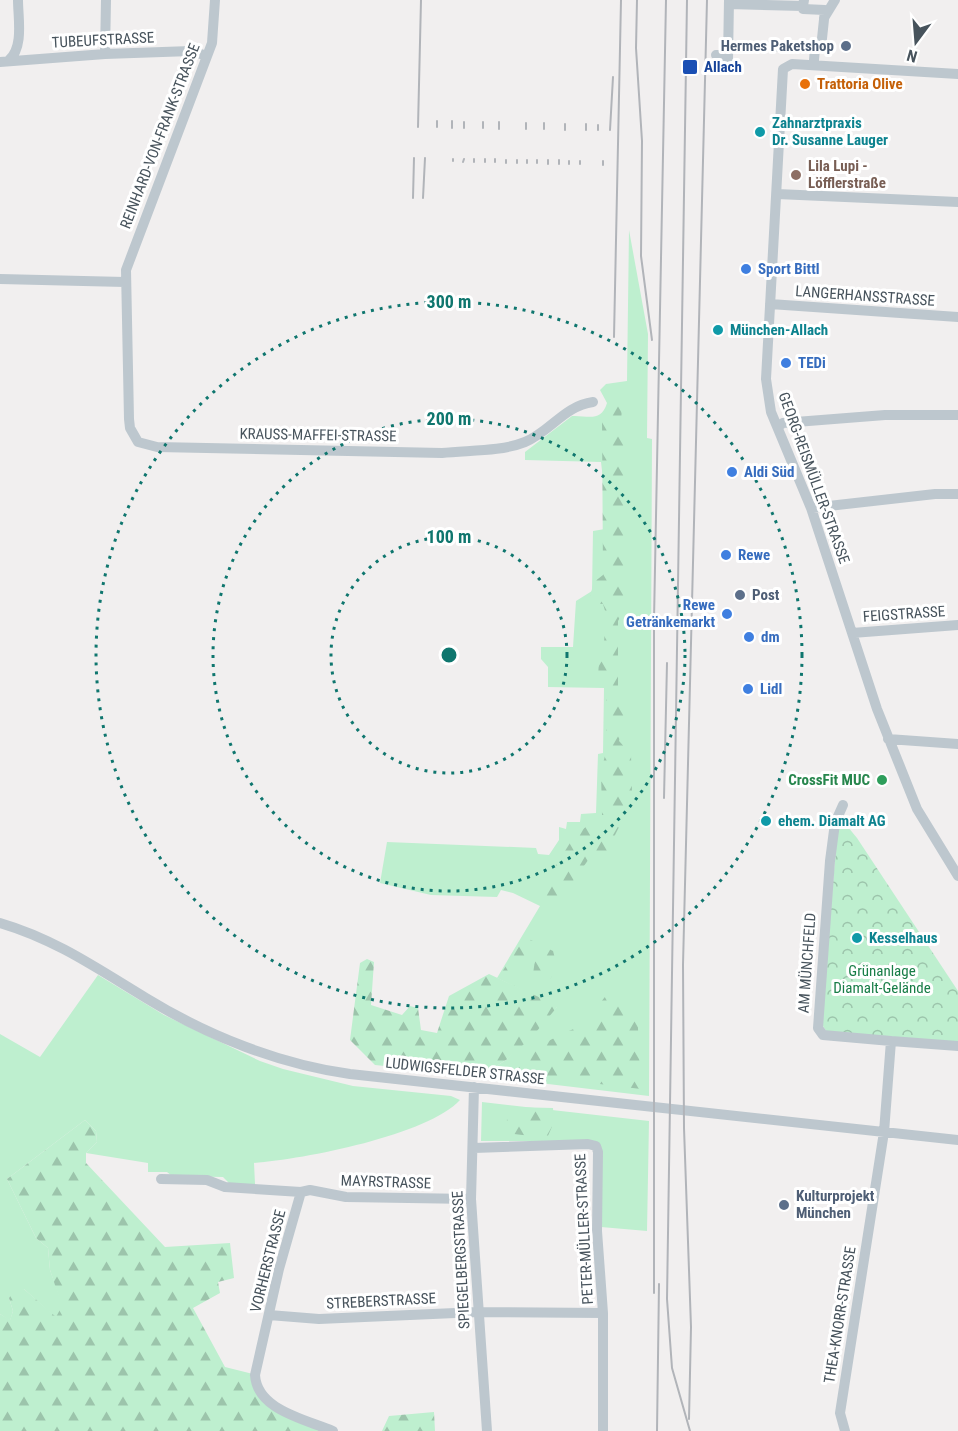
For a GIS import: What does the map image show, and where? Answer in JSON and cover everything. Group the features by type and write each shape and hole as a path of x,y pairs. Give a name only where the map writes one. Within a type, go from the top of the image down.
{"street":[{"path":"4,61 15,55 18,37 18,0"},
{"path":"105,54 106,0"},
{"name":"REINHARD-VON-FRANK-STRASSE","path":"138,442 133,436 129,419 125,282 134,245 207,56 214,30 215,0"},
{"path":"824,18 835,0"},
{"path":"722,58 729,45 729,2 804,3 803,9 825,10 821,48 729,45"},
{"path":"18,37 26,51 35,59"},
{"path":"814,60 815,48"},
{"name":"TUBEUFSTRASSE","path":"4,61 191,51 207,56"},
{"name":"GEORG-REISMÜLLER-STRASSE","path":"958,74 796,64 785,67 780,75 777,195 767,397 811,508 888,739 917,809 958,876"},
{"path":"777,195 958,202"},
{"path":"0,279 125,282"},
{"name":"LANGERHANSSTRASSE","path":"770,304 958,317"},
{"name":"KRAUSS-MAFFEI-STRASSE","path":"138,442 158,447 442,453 480,450 527,441 540,434 572,407 593,402"},
{"path":"779,426 783,423 841,417 958,415"},
{"path":"811,508 867,501 958,495"},
{"name":"FEIGSTRASSE","path":"852,633 958,625"},
{"path":"888,739 958,744"},
{"name":"AM MÜNCHFELD","path":"843,806 835,823 830,861 818,1028 823,1035 958,1046"},
{"name":"LUDWIGSFELDER STRASSE","path":"0,923 65,948 161,1007 277,1059 350,1074 958,1140"},
{"path":"884,1132 891,1041"},
{"name":"SPIEGELBERGSTRASSE","path":"474,1087 471,1199 487,1431"},
{"name":"THEA-KNORR-STRASSE","path":"845,1431 840,1413 884,1132"},
{"name":"PETER-MÜLLER-STRASSE","path":"474,1148 596,1146 598,1152 599,1275 603,1313 603,1431"},
{"name":"VORHERSTRASSE","path":"161,1179 207,1180 225,1186 301,1192 279,1269 255,1374 260,1395 271,1404 333,1431"},
{"name":"MAYRSTRASSE","path":"301,1192 309,1190 346,1197 471,1199"},
{"name":"STREBERSTRASSE","path":"269,1315 319,1319 478,1312 603,1313"}],"green space":[{"path":"629,230 648,334 647,438 652,439 649,1096 481,1076 506,1060 557,1007 497,978 540,906 501,890 497,897 431,895 380,883 387,842 536,848 538,854 549,855 559,840 559,827 566,829 567,822 580,822 581,814 596,813 598,754 603,753 604,688 548,687 548,667 541,659 541,647 573,647 576,601 592,591 593,531 605,529 605,496 601,462 525,460 525,452 572,416 597,416 607,403 600,390 606,384 627,381"},
{"path":"622,398 621,431 627,439 626,590 631,597 618,621 618,695 625,713 619,741 631,754 632,792 626,815 602,815 601,771 606,752 606,686 598,676 599,662 603,657 606,614 603,604 588,603 594,582 603,575 602,416 610,400"},
{"path":"594,821 619,827 603,859 591,856 569,887 548,907 543,902 545,883 575,835"},
{"name":"Grünanlage Diamalt-Gelände","path":"843,821 857,838 958,991 958,1043 826,1031 821,1023 838,824"},
{"path":"525,937 553,951 554,970 544,986 532,981 535,960 526,956 521,967 511,978 502,972"},
{"path":"367,959 374,962 371,1005 402,1015 410,1006 418,1008 421,1030 437,1033 449,996 489,974 558,1006 531,1038 506,1060 481,1076 375,1065 350,1040 360,963"},
{"path":"98,975 164,1015 260,1061 283,1069 353,1086 451,1096 460,1100 444,1113 394,1134 333,1151 254,1163 255,1184 230,1184 223,1177 172,1176 167,1172 148,1172 148,1163 86,1153 97,1142 96,1131 85,1120 7,1179 36,1238 48,1248 50,1270 63,1306 56,1318 24,1289 9,1298 13,1311 10,1321 0,1314 0,1034 40,1057"},
{"path":"611,989 637,1008 641,1089 517,1074 521,1064 541,1046 569,1031 607,1016 601,1002"},
{"path":"482,1102 649,1121 647,1231 601,1227 593,1141 481,1141"},
{"path":"513,1107 553,1108 554,1122 547,1138 506,1133 507,1119"},
{"path":"85,1120 96,1131 97,1142 86,1153 86,1163 165,1247 230,1243 234,1278 218,1282 220,1293 193,1308 225,1367 253,1374 254,1387 259,1397 276,1412 323,1431 0,1431 0,1314 10,1320 13,1311 9,1298 15,1290 24,1289 56,1317 62,1306 50,1270 48,1248 36,1238 7,1179"},
{"path":"434,1412 435,1431 382,1431 389,1416"}],"railway":[{"path":"418,127 421,0"},
{"path":"614,337 621,0"},
{"path":"637,0 636,48 642,141 641,256 652,340"},
{"path":"654,1293 654,620 666,0"},
{"path":"687,0 667,1299 672,1368 690,1431"},
{"path":"689,1419 691,1327 684,1128 683,965 707,0"},
{"path":"610,130 613,77"},
{"path":"437,121 437,127"},
{"path":"452,121 452,128"},
{"path":"464,122 464,128"},
{"path":"483,122 483,128"},
{"path":"499,122 499,129"},
{"path":"526,123 526,129"},
{"path":"544,123 544,129"},
{"path":"565,124 565,130"},
{"path":"586,124 586,130"},
{"path":"598,125 598,130"},
{"path":"413,198 414,158"},
{"path":"423,198 425,158"},
{"path":"664,798 667,663"},
{"path":"657,1431 659,1284"}],"place":[{"name":"Hermes Paketshop","path":"846,46"},
{"name":"Allach","path":"690,67"},
{"name":"Trattoria Olive","path":"805,84"},
{"name":"Zahnarztpraxis Dr. Susanne Lauger","path":"760,132"},
{"name":"Lila Lupi - Löfflerstraße","path":"796,175"},
{"name":"Sport Bittl","path":"746,269"},
{"name":"München-Allach","path":"718,330"},
{"name":"TEDi","path":"786,363"},
{"name":"Aldi Süd","path":"732,472"},
{"name":"Rewe","path":"726,555"},
{"name":"Post","path":"740,595"},
{"name":"Rewe Getränkemarkt","path":"727,614"},
{"name":"dm","path":"749,637"},
{"name":"Lidl","path":"748,689"},
{"name":"CrossFit MUC","path":"882,780"},
{"name":"ehem. Diamalt AG","path":"766,821"},
{"name":"Kesselhaus","path":"857,938"},
{"name":"Kulturprojekt München","path":"784,1205"}]}
